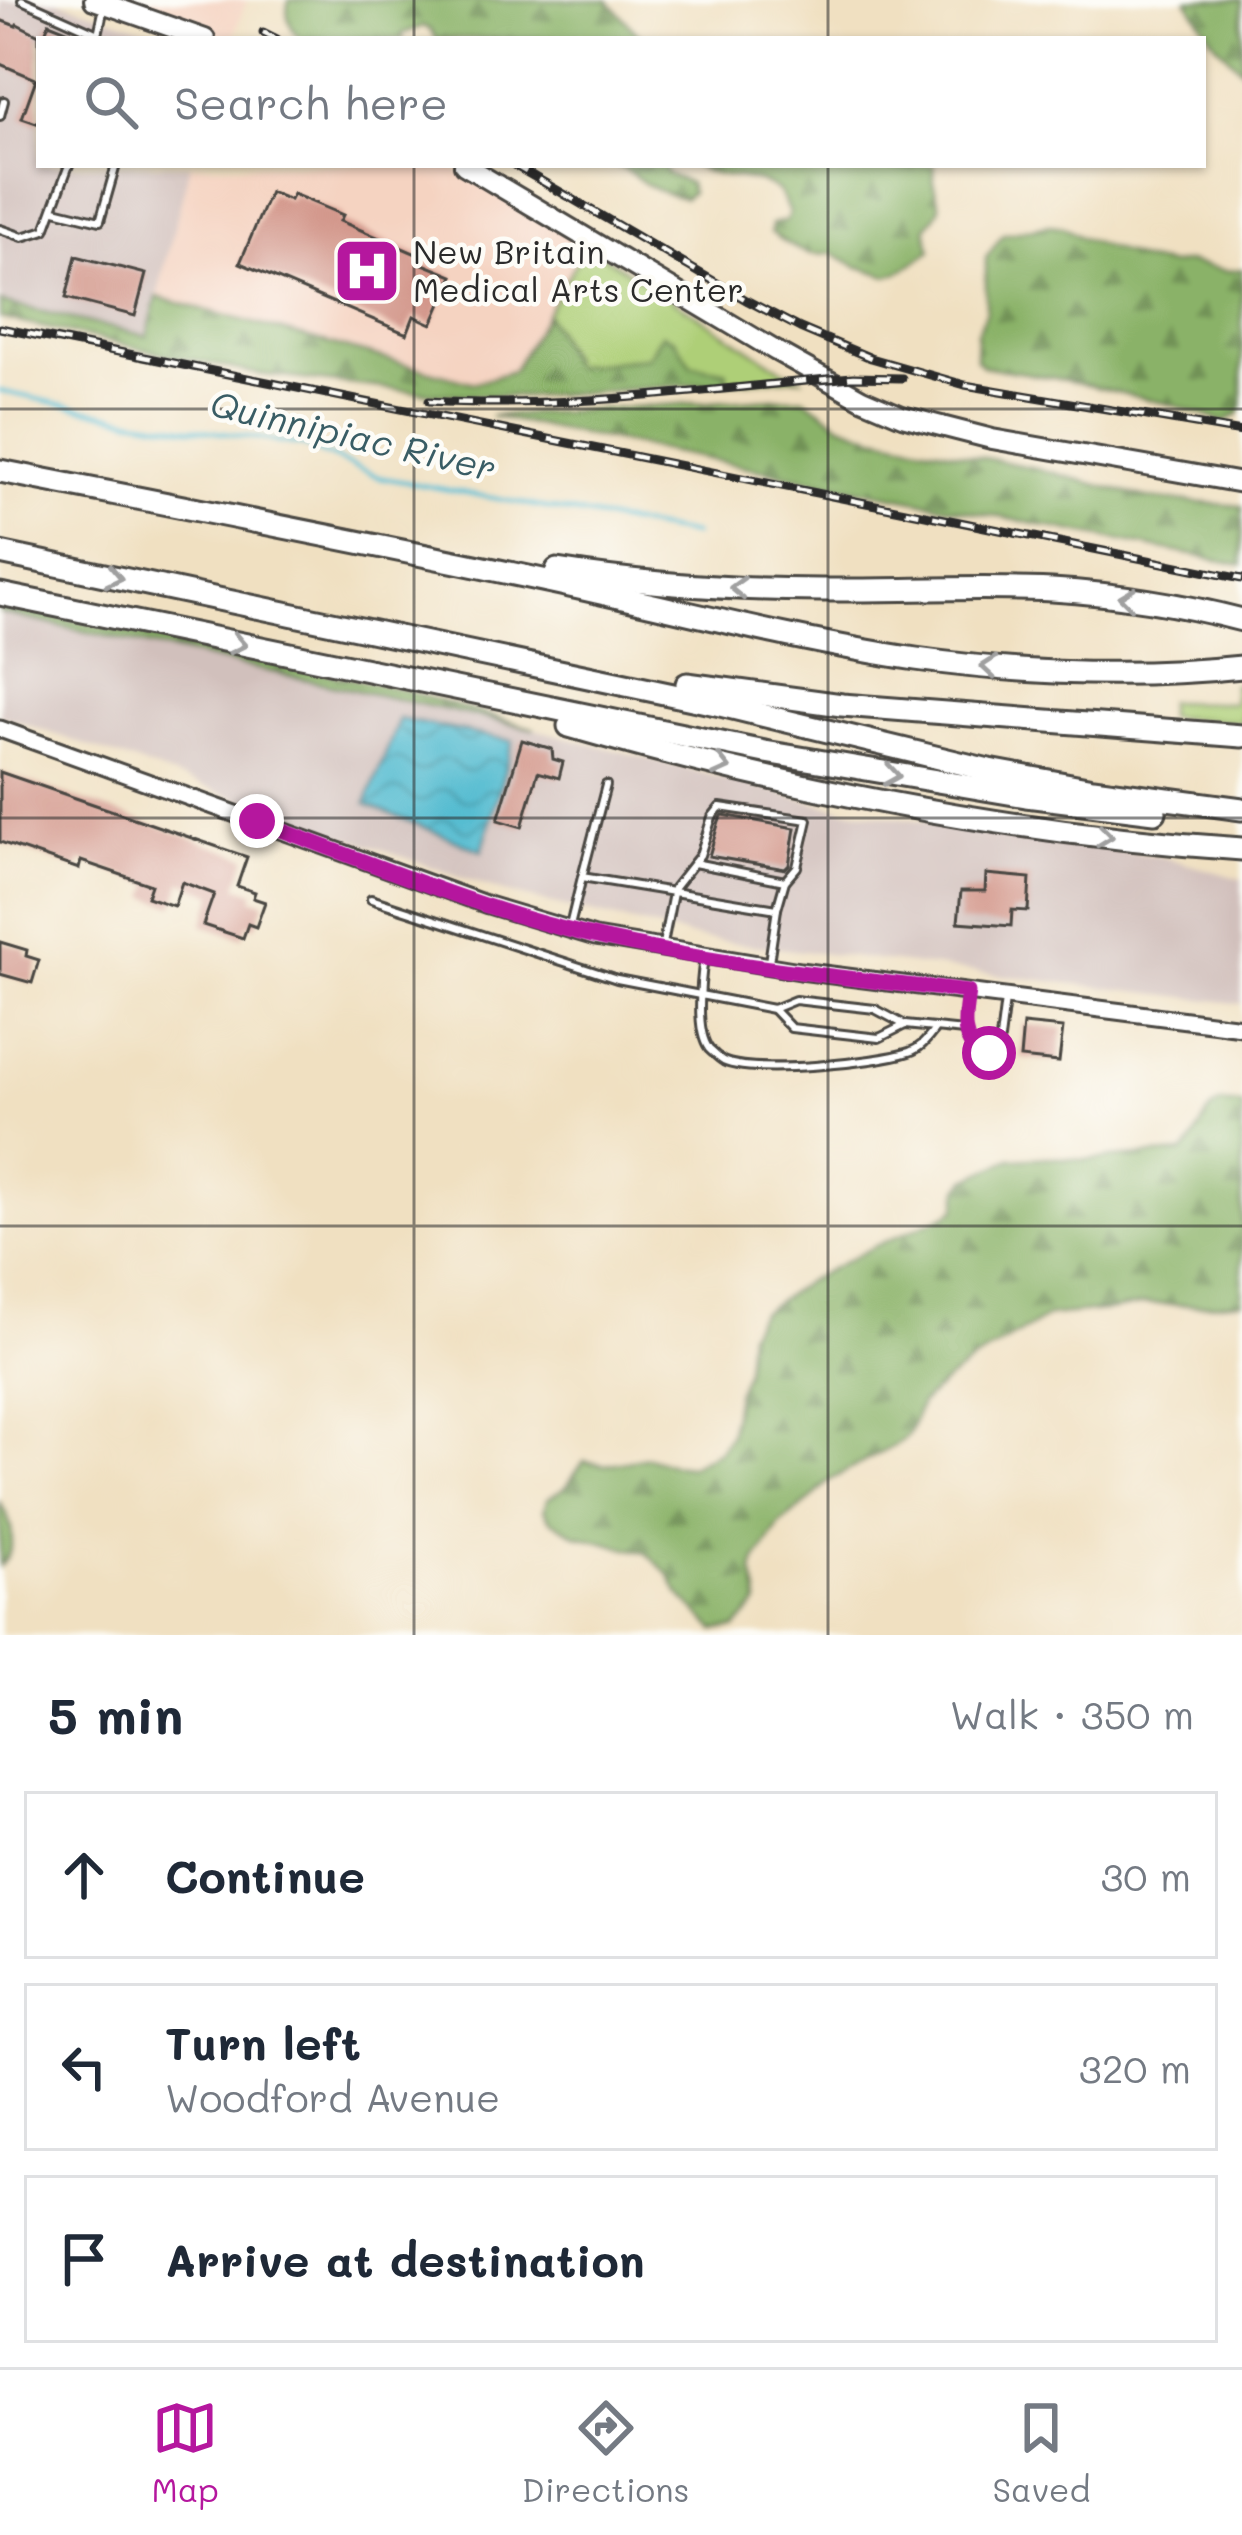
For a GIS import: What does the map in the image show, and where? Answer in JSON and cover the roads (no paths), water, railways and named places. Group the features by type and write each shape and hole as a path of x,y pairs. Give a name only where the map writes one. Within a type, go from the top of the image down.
{"highway":[{"path":"0,471 808,639 945,663 1077,672 1237,668"},
{"path":"0,553 716,704 989,770 1242,812"},
{"path":"408,553 699,586 1071,592 1132,598 1242,620"},
{"path":"0,594 765,752 1129,809 1242,812"},
{"path":"449,648 842,705 1242,736"},
{"path":"448,688 631,744 885,802 1068,832 1242,850"}],"main road":[{"path":"100,2 197,36"},
{"path":"469,168 792,360 902,416 992,439 1242,483"}],"street":[{"path":"0,729 569,930 769,966 1242,1027"}],"lane":[{"path":"22,0 95,36"},
{"path":"97,36 100,2"},
{"path":"0,116 4,100"},
{"path":"0,230 23,237 45,230 68,168"},
{"path":"54,209 100,220 115,168"},
{"path":"569,930 606,785"},
{"path":"662,950 674,888 700,855 720,806 808,820 797,867 785,881 777,909 769,966"},
{"path":"694,862 785,881"},
{"path":"581,877 777,909"},
{"path":"371,899 616,979 773,1009 795,1000 875,1009 905,1025 964,1030"},
{"path":"704,956 699,995 706,1046 722,1061 776,1069 876,1059 922,1046 936,1028"},
{"path":"968,992 964,1030 972,1050 980,1054 989,1053 1000,1039 1006,997"},
{"path":"773,1009 791,1028 879,1038 905,1025"}],"water":[{"path":"399,719 513,741 482,851 366,804"}],"waterway":[{"name":"Quinnipiac River","path":"0,391 130,419 302,445 379,477 694,535"}],"railway":[{"path":"263,32 271,36"},
{"path":"519,168 748,301 871,358 965,385 1242,432"},
{"path":"0,328 1242,579"},
{"path":"429,401 535,403 853,377 902,378"}],"place":[{"name":"New Britain Medical Arts Center","path":"367,271"}]}
